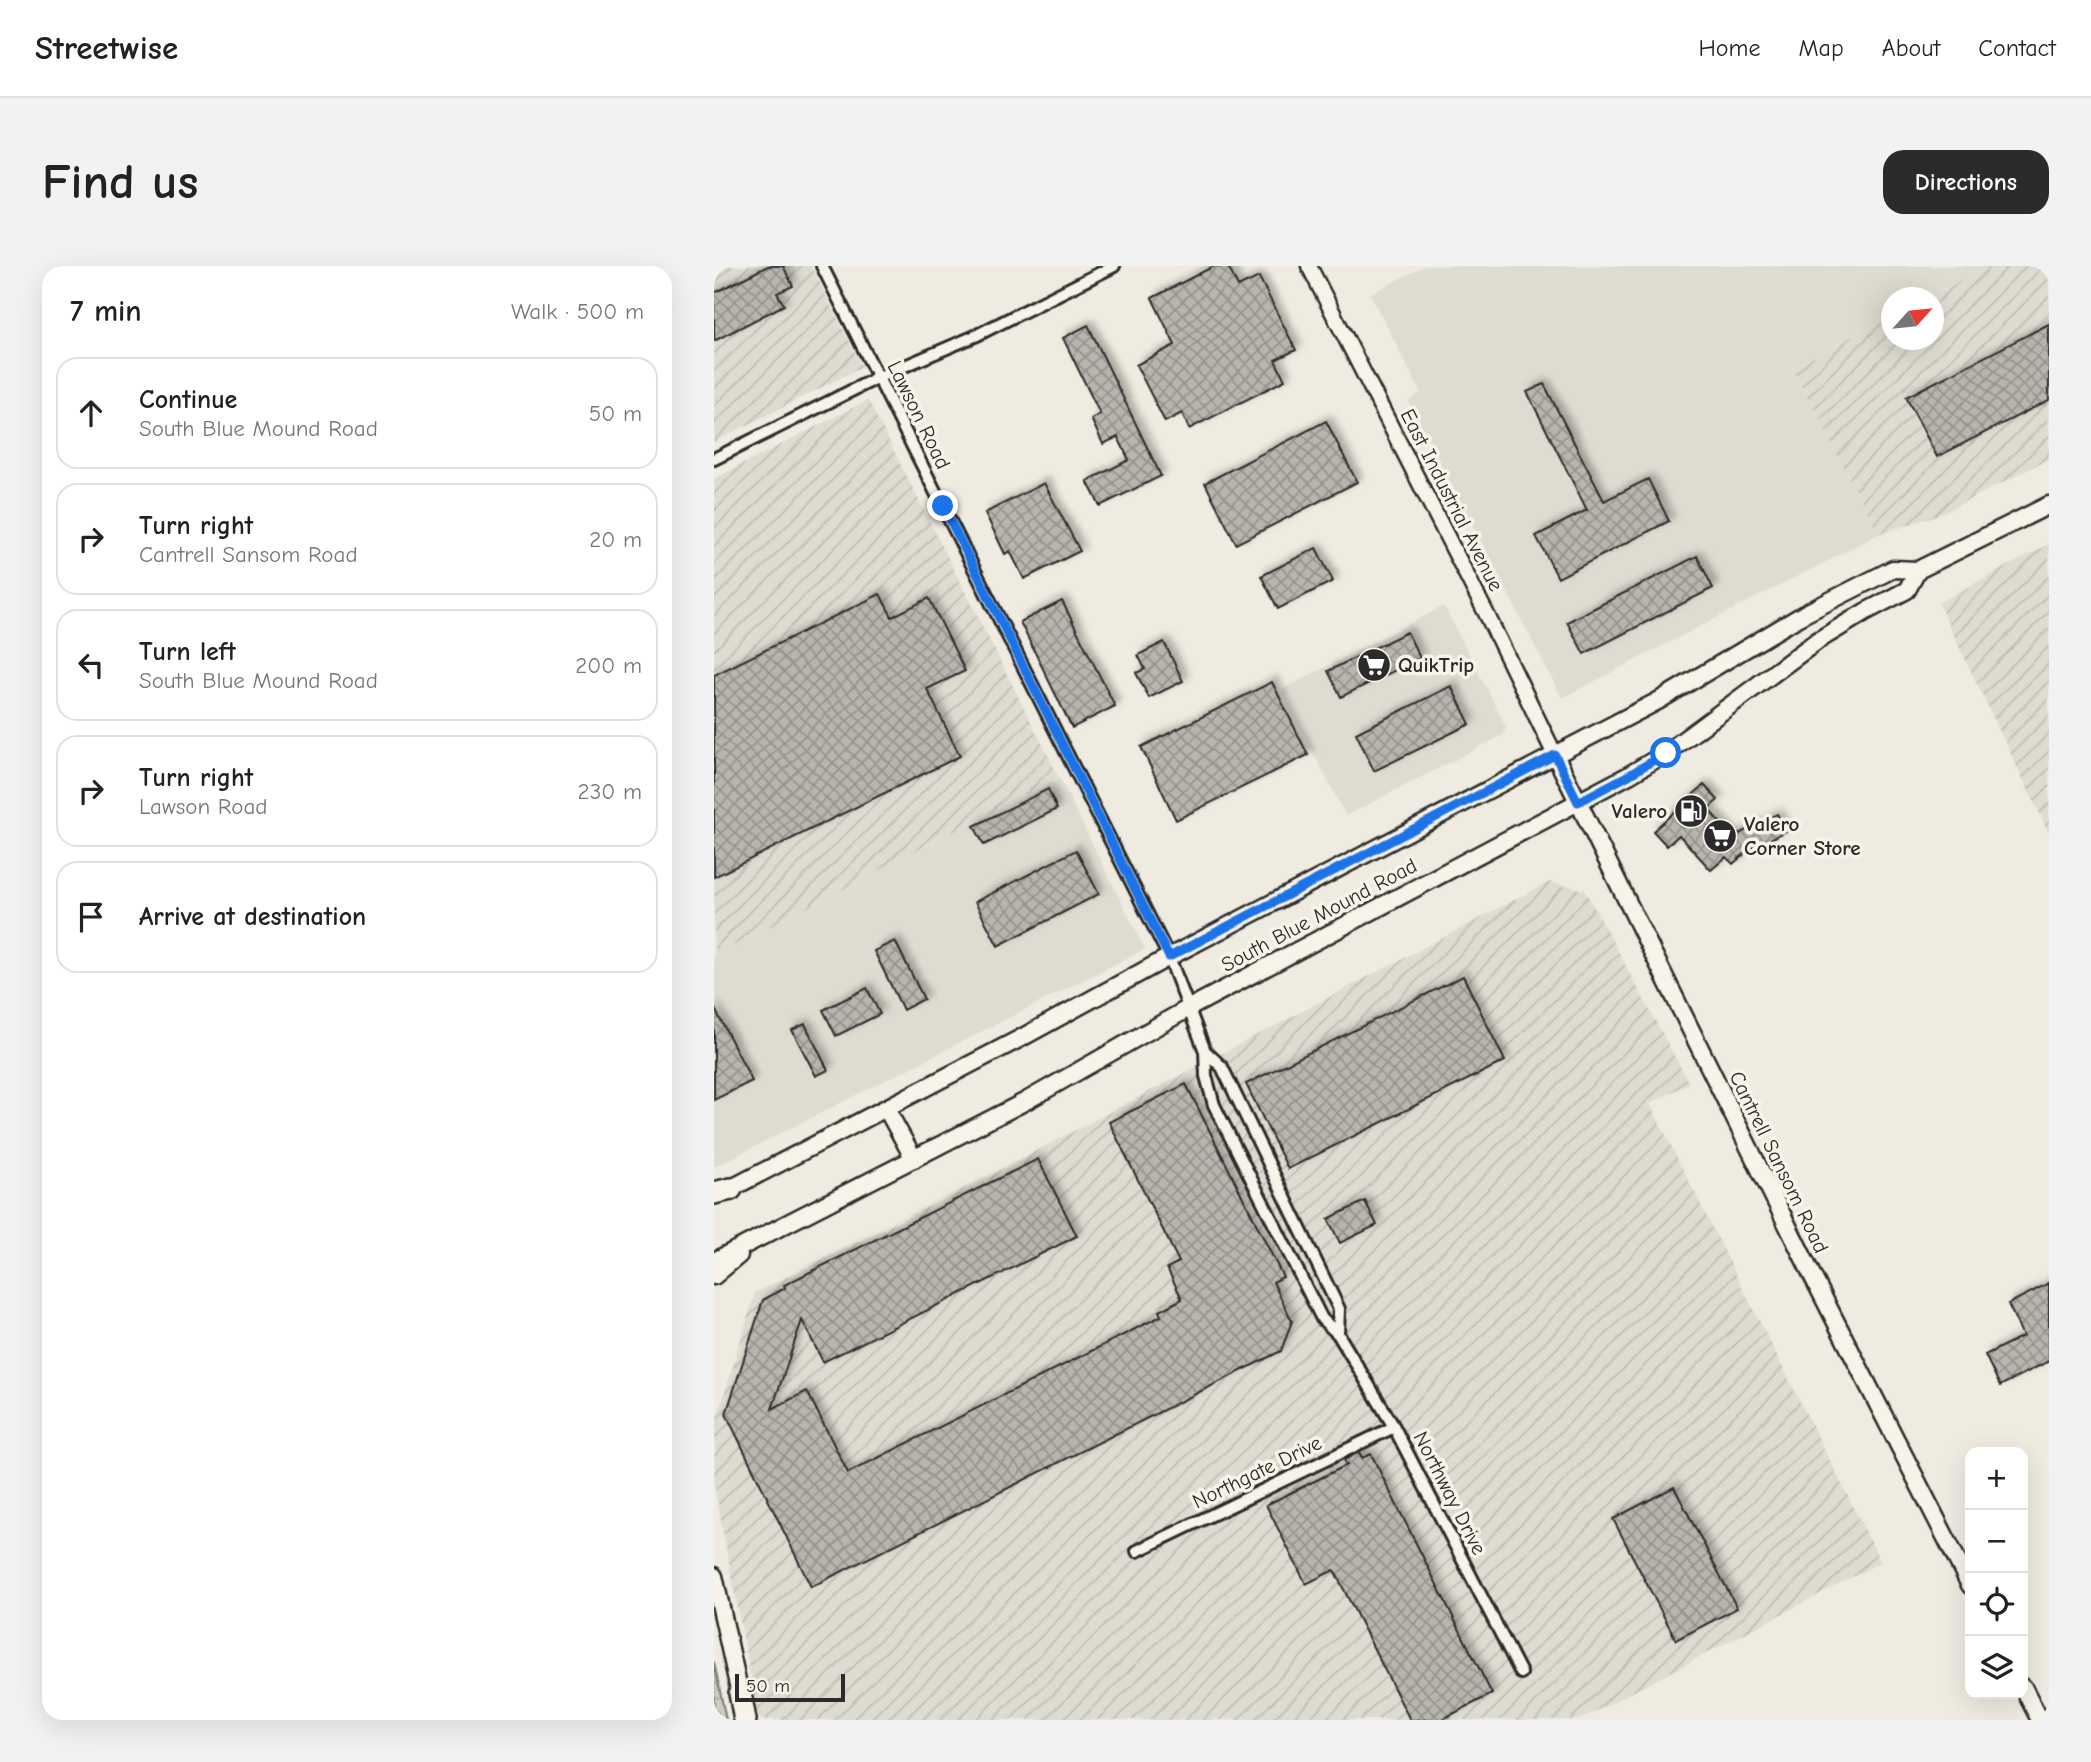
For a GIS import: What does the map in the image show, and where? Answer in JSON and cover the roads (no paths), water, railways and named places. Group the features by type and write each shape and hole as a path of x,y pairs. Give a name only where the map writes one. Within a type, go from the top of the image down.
{"highway":[{"path":"740,1693 745,1720"}],"main road":[{"name":"South Blue Mound Road","path":"720,1193 1021,1038 1169,957 1658,701 1804,614 1894,569 1918,570 2049,505"},
{"name":"South Blue Mound Road","path":"714,1261 1026,1101 1189,1008 1648,765 1817,641 1906,590 1918,570"},
{"name":"Cantrell Sansom Road","path":"1555,755 1814,1279 1965,1575"},
{"path":"886,1108 914,1158"},
{"path":"714,1276 763,1236"},
{"path":"714,1576 740,1693"},
{"path":"2028,1697 2040,1720"}],"street":[{"name":"Lawson Road","path":"822,266 1169,957"},
{"path":"714,459 879,377 975,336 1114,266"},
{"name":"East Industrial Avenue","path":"1309,266 1489,617 1555,755"},
{"name":"Northway Drive","path":"1169,957 1205,1051 1206,1076 1214,1105 1322,1319 1338,1334 1394,1427 1521,1673"},
{"name":"Northway Drive","path":"1205,1051 1222,1067 1339,1309 1338,1334"},
{"name":"Northgate Drive","path":"1137,1551 1394,1427"}],"place":[{"name":"QuikTrip","path":"1374,665"},
{"name":"Valero","path":"1691,811"},
{"name":"Valero Corner Store","path":"1720,836"}]}
